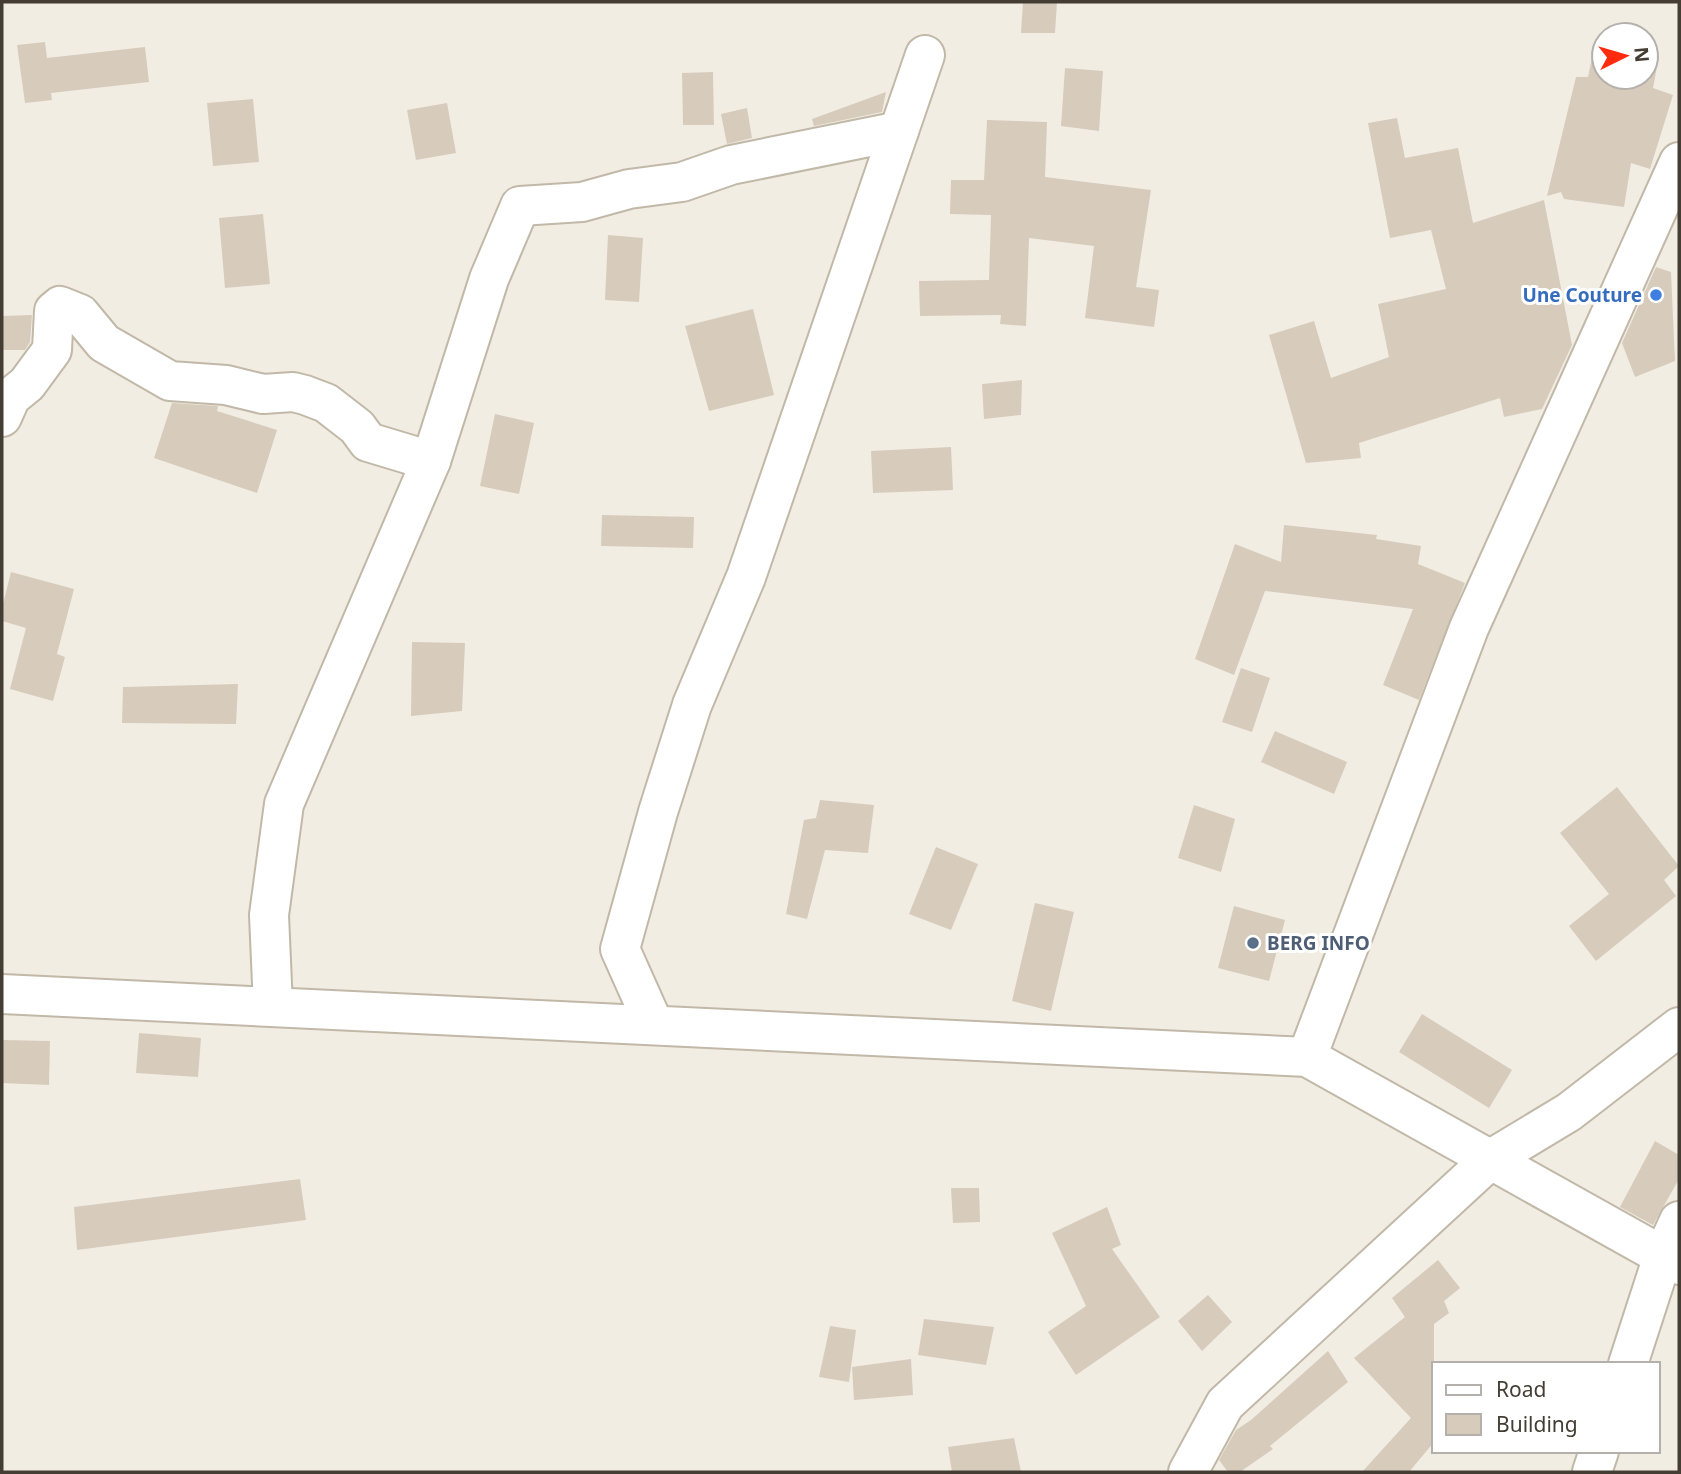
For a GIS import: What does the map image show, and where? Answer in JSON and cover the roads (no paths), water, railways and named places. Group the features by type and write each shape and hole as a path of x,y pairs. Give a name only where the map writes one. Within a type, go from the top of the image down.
{"street":[{"path":"654,1025 621,949 624,937 692,705 746,577 925,55"},
{"path":"274,1007 269,915 284,804 430,461 489,279 520,206 582,202 629,189 682,182 731,165 899,131"},
{"path":"1307,1057 1469,628 1679,162"},
{"path":"2,417 11,397 27,384 52,350 54,311 60,306 69,307 80,314 104,343 170,381 226,385 263,394 305,395 326,402 357,427 368,442 430,461"},
{"path":"2,994 1307,1057 1671,1261"},
{"path":"1188,1472 1225,1404 1491,1159 1569,1112 1679,1027"},
{"path":"1629,1362 1671,1261 1679,1221"},
{"path":"1591,1472 1597,1453"}],"place":[{"name":"Une Couture","path":"1656,295"},
{"name":"BERG INFO","path":"1253,943"}]}
